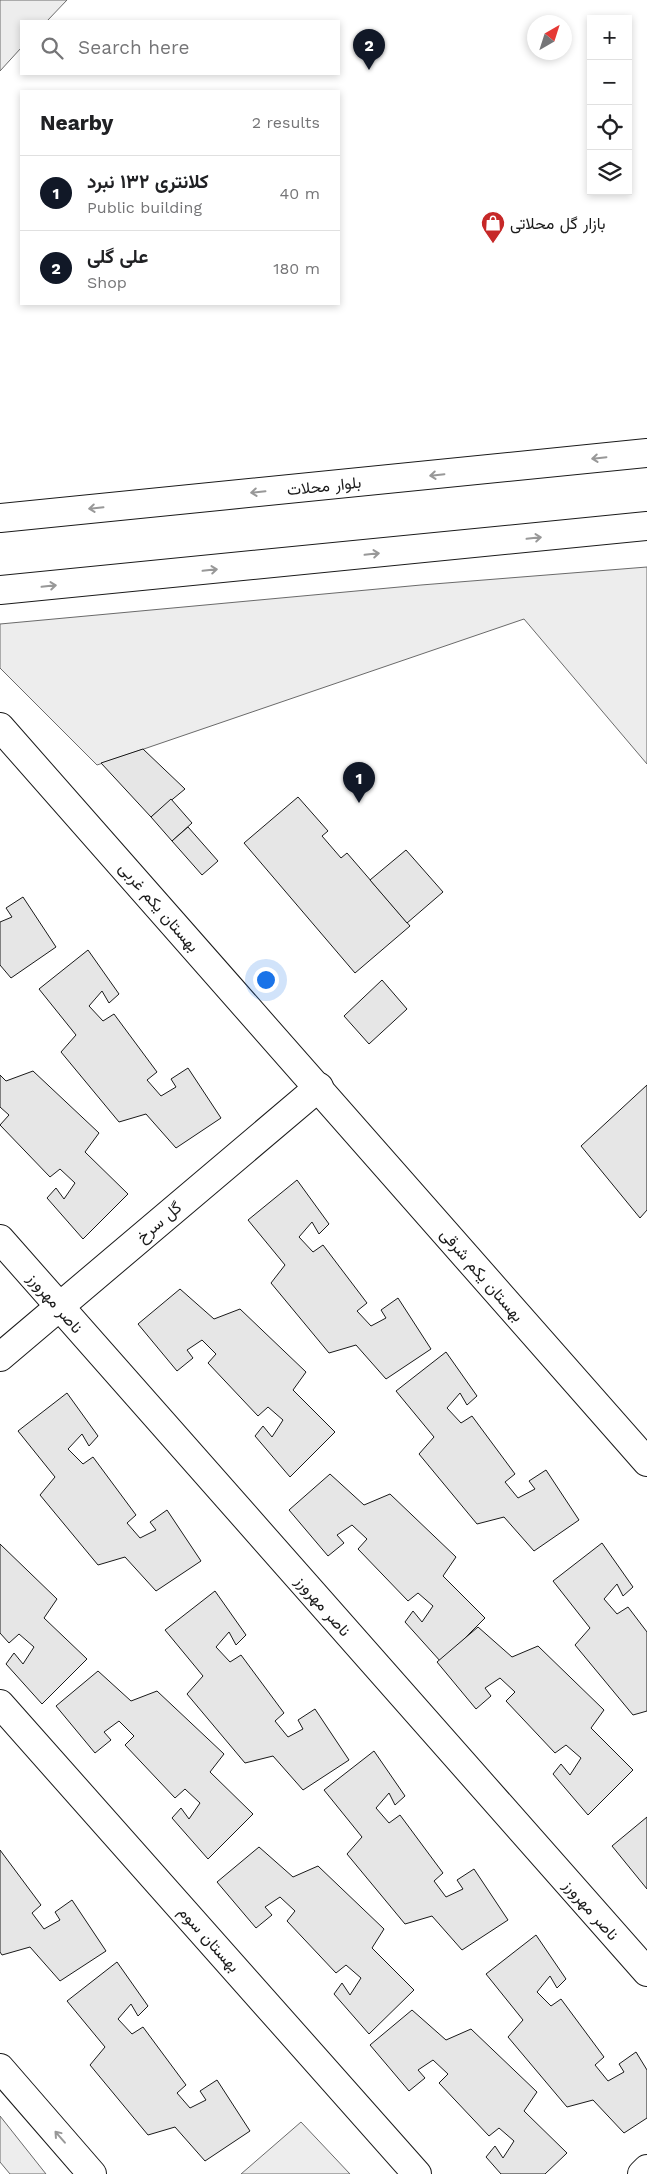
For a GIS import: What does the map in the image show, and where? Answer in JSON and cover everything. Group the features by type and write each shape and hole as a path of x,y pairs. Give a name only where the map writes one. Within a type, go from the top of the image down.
{"street":[{"name":"بلوار محلات","path":"0,518 647,453"},
{"path":"0,590 647,526"},
{"name":"بهستان یکم غربی","path":"0,727 319,1087"},
{"name":"گل سرخ","path":"0,1356 319,1087"},
{"name":"بهستان یکم شرقی","path":"319,1087 647,1462"},
{"name":"ناصر مهرورز","path":"0,1239 647,1972"},
{"name":"بهستان سوم","path":"0,1704 417,2174"},
{"path":"0,2068 92,2174"},
{"path":"642,2174 647,2170"}],"shaded area":[{"path":"0,0 67,0 48,20 20,20 20,49 0,71"},
{"path":"647,567 647,764 524,619 97,765 0,668 0,624 421,585"},
{"path":"0,2116 46,2174 10,2174 0,2162"},
{"path":"301,2122 350,2174 241,2174"}],"building":[{"path":"143,749 185,789 151,817 101,763"},
{"path":"298,797 328,831 322,836 341,858 347,853 410,926 355,973 244,843"},
{"path":"171,799 192,823 172,841 151,817"},
{"path":"188,827 218,861 202,875 172,841"},
{"path":"406,850 443,892 407,923 370,880"},
{"path":"23,897 56,947 11,978 0,965 0,922 12,917 6,908"},
{"path":"88,950 119,994 109,1003 102,991 89,1006 103,1021 114,1014 157,1072 147,1080 161,1096 176,1087 171,1079 188,1068 221,1118 176,1148 146,1114 119,1122 61,1052 76,1035 39,989"},
{"path":"382,980 407,1009 369,1044 344,1016"},
{"path":"33,1071 99,1133 85,1152 128,1194 83,1239 47,1198 56,1188 64,1199 75,1183 60,1169 50,1177 0,1125 9,1115 0,1107 0,1075 6,1081"},
{"path":"647,1085 647,1210 640,1218 581,1146"},
{"path":"297,1180 329,1224 319,1234 312,1222 299,1237 313,1252 323,1245 367,1303 357,1311 371,1326 386,1318 381,1310 398,1298 431,1349 386,1379 356,1345 329,1353 271,1283 285,1265 248,1220"},
{"path":"180,1289 214,1319 240,1309 306,1372 293,1390 335,1432 290,1477 255,1436 263,1426 272,1437 283,1420 268,1407 258,1416 208,1363 216,1354 202,1340 187,1350 193,1358 177,1371 138,1324"},
{"path":"446,1352 477,1396 467,1405 460,1393 447,1408 461,1423 472,1416 515,1474 505,1482 518,1498 535,1489 529,1481 546,1470 579,1520 534,1551 504,1517 477,1524 419,1454 434,1437 396,1391"},
{"path":"67,1393 98,1436 89,1446 82,1434 68,1449 83,1464 93,1457 136,1515 127,1523 140,1538 156,1530 150,1522 167,1510 201,1561 156,1591 125,1557 98,1565 40,1495 55,1477 18,1431"},
{"path":"330,1474 364,1505 390,1494 456,1557 443,1576 485,1618 441,1662 405,1622 413,1611 422,1622 433,1606 418,1593 408,1601 358,1549 367,1539 352,1525 337,1535 344,1543 328,1556 289,1510"},
{"path":"602,1543 633,1587 623,1596 617,1584 604,1599 617,1614 628,1607 647,1632 647,1711 633,1715 575,1645 590,1628 553,1581"},
{"path":"0,1544 57,1599 44,1618 87,1659 42,1704 6,1664 14,1653 23,1664 34,1647 19,1634 9,1643 0,1633"},
{"path":"215,1591 246,1635 236,1645 229,1632 216,1647 230,1662 241,1655 284,1713 275,1721 288,1737 303,1729 298,1720 315,1709 349,1760 303,1790 273,1756 245,1763 187,1694 203,1676 165,1630"},
{"path":"478,1627 512,1657 538,1646 604,1710 591,1728 633,1770 588,1815 553,1774 561,1764 570,1775 581,1758 566,1745 555,1753 506,1701 515,1692 500,1678 485,1688 491,1696 476,1709 437,1662"},
{"path":"98,1671 131,1701 157,1691 224,1754 210,1772 253,1814 208,1859 172,1818 181,1808 189,1819 200,1803 185,1789 175,1798 125,1745 134,1736 119,1721 104,1732 111,1740 95,1753 56,1706"},
{"path":"374,1751 405,1796 395,1805 389,1793 376,1808 389,1823 400,1815 443,1873 434,1881 446,1897 463,1889 457,1880 474,1869 508,1920 462,1950 432,1916 405,1924 347,1854 362,1837 324,1790"},
{"path":"647,1817 647,1889 612,1846"},
{"path":"259,1847 293,1877 318,1866 384,1929 372,1948 414,1990 369,2034 334,1994 342,1983 350,1995 361,1978 346,1965 336,1973 287,1921 295,1911 280,1897 265,1907 272,1915 256,1928 217,1882"},
{"path":"0,1850 41,1905 32,1913 44,1929 60,1920 55,1912 72,1900 106,1951 60,1981 30,1947 2,1955 0,1952"},
{"path":"536,1935 566,1979 557,1988 550,1976 537,1992 551,2006 561,1999 604,2057 595,2065 608,2081 624,2072 619,2064 636,2052 647,2070 647,2118 624,2133 593,2100 567,2107 508,2037 523,2020 486,1974"},
{"path":"117,1962 148,2006 138,2016 131,2004 118,2019 132,2034 143,2027 186,2085 177,2093 190,2108 206,2100 200,2091 217,2080 250,2131 205,2161 175,2127 148,2135 90,2065 105,2047 67,2001"},
{"path":"412,2010 446,2040 471,2029 537,2092 524,2111 567,2153 545,2174 501,2174 486,2157 495,2146 503,2158 514,2141 499,2128 489,2136 439,2083 448,2074 433,2060 418,2070 425,2078 409,2091 370,2045"}],"place":[{"name":"علی گلی","path":"369,70"},
{"name":"بازار گل محلاتی","path":"493,244"},
{"name":"کلانتری ۱۳۲ نبرد","path":"359,803"}]}
